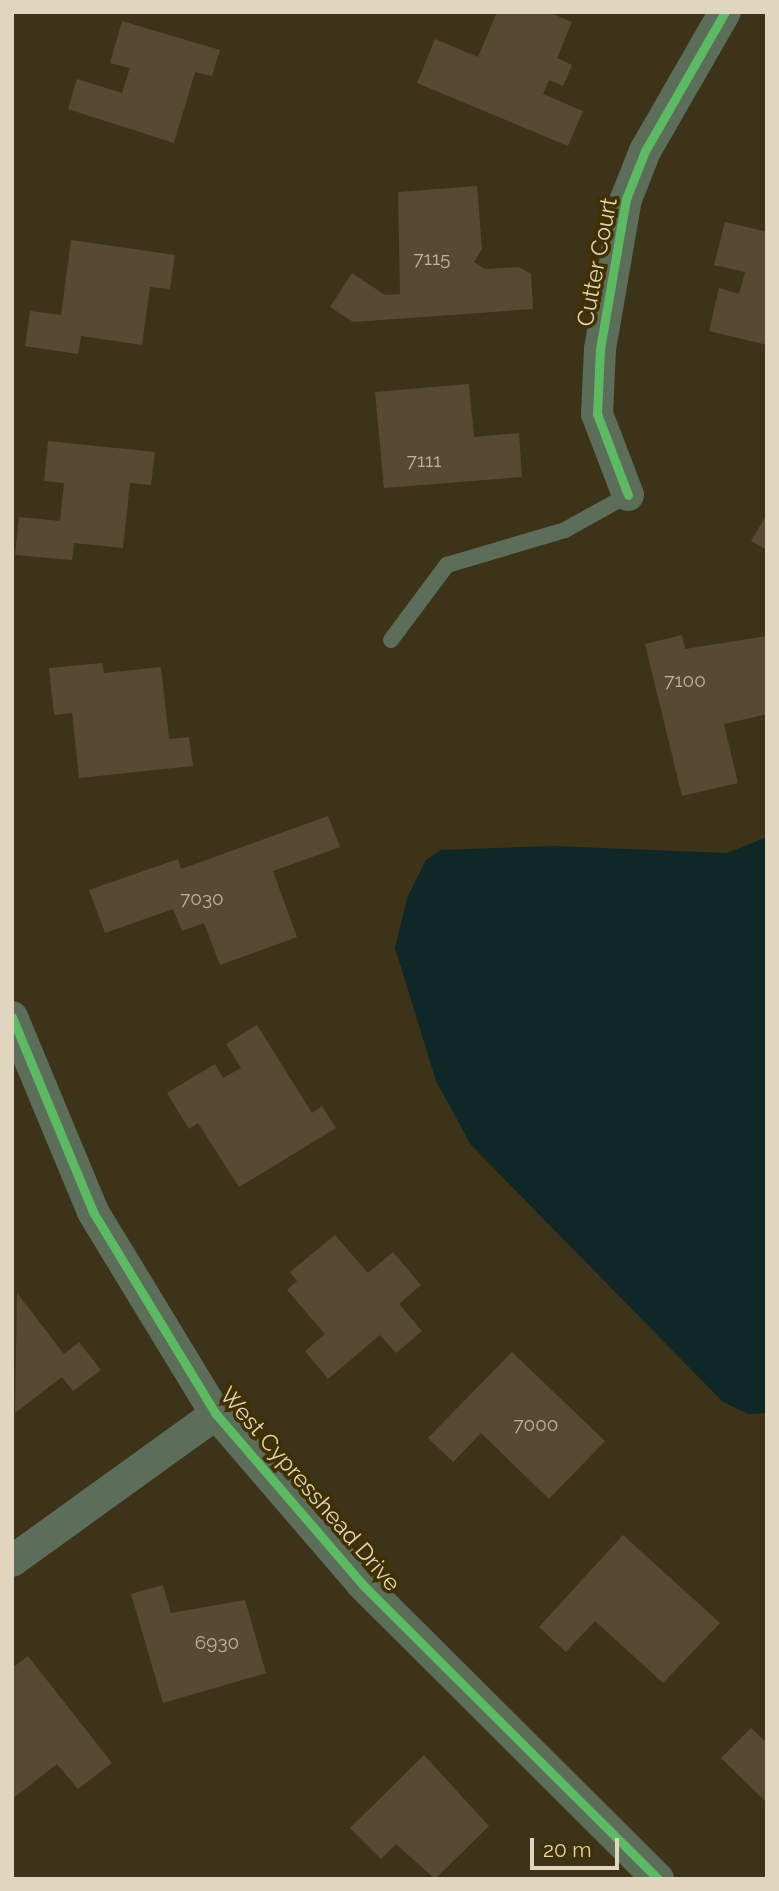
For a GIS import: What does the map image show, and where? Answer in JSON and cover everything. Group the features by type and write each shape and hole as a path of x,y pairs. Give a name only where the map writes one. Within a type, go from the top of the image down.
{"street":[{"name":"Cutter Court","path":"628,495 597,414 600,349 626,199 645,150 725,12"},
{"name":"West Cypresshead Drive","path":"12,1017 93,1212 216,1414 362,1584 658,1879"},
{"path":"12,1561 216,1414"}],"lane":[{"path":"391,640 447,565 565,530 628,495"}],"water":[{"path":"767,837 767,1413 748,1414 723,1402 471,1145 436,1081 395,948 407,898 426,860 441,850 553,846 727,853"}],"building":[{"path":"497,12 548,12 572,22 557,58 572,65 563,86 549,80 543,94 583,111 568,146 417,83 435,39 478,57"},
{"path":"122,21 220,50 212,76 195,72 174,143 68,109 77,79 122,93 130,68 110,63"},
{"path":"477,186 482,249 474,262 485,269 519,267 531,274 533,309 353,322 330,307 352,273 385,295 400,294 398,192"},
{"path":"725,222 767,232 767,345 709,331 719,288 739,294 745,272 714,265"},
{"path":"71,240 175,255 170,289 150,287 142,345 81,336 78,354 25,346 30,311 61,315"},
{"path":"469,384 474,437 519,433 522,477 384,488 375,392"},
{"path":"48,441 155,452 151,485 130,483 123,548 74,543 72,560 15,555 19,517 60,521 64,483 44,481"},
{"path":"767,514 767,550 751,541"},
{"path":"682,635 685,649 767,636 767,714 724,724 738,783 682,796 645,644"},
{"path":"102,663 104,673 161,667 169,739 189,737 193,766 79,778 72,713 54,715 49,668"},
{"path":"328,816 340,847 273,871 297,937 220,965 204,923 182,931 173,909 105,933 89,890 178,859 181,869"},
{"path":"257,1025 312,1113 322,1106 336,1128 239,1187 198,1123 189,1129 167,1093 215,1064 223,1078 241,1068 226,1044"},
{"path":"335,1235 368,1273 393,1252 421,1285 399,1304 422,1331 396,1353 380,1335 328,1379 305,1351 325,1334 287,1290 297,1281 290,1272"},
{"path":"17,1293 64,1354 79,1342 101,1370 73,1391 62,1377 15,1413"},
{"path":"512,1352 605,1441 549,1499 481,1433 453,1462 428,1438"},
{"path":"623,1535 720,1623 663,1683 595,1621 566,1652 539,1627"},
{"path":"163,1585 171,1613 245,1600 266,1673 163,1703 131,1594"},
{"path":"28,1656 112,1763 78,1789 57,1764 12,1799 12,1668"},
{"path":"751,1728 767,1743 767,1803 721,1758"},
{"path":"424,1755 489,1826 435,1879 396,1844 381,1859 350,1828"}],"cycle path":[{"path":"628,495 597,414 600,349 626,199 645,151 725,12"},
{"path":"12,1017 93,1212 216,1414 362,1584 658,1879"}]}
